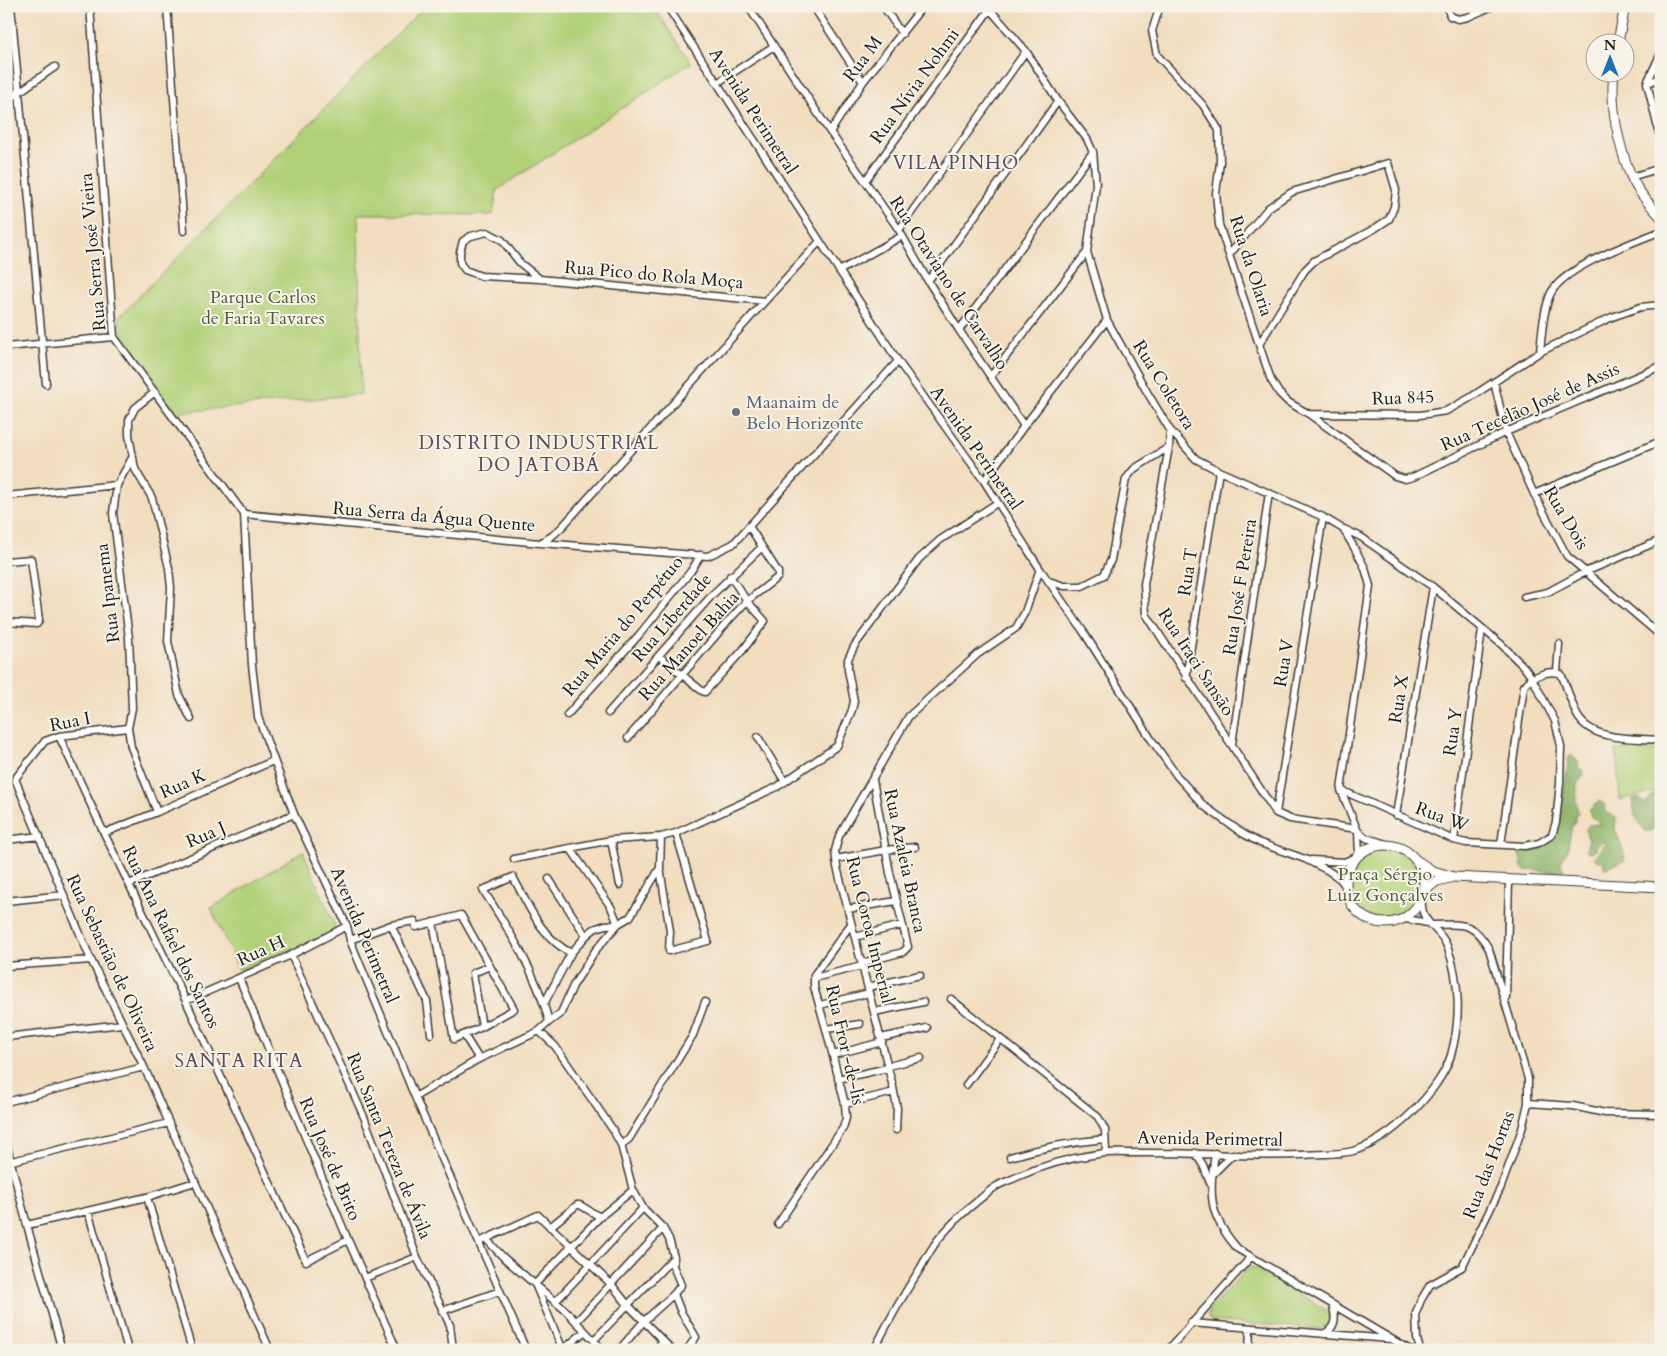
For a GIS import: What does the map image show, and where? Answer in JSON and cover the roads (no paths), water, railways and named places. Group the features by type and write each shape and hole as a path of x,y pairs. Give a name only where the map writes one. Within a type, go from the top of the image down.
{"street":[{"path":"11,6 46,384"},
{"name":"Rua Serra José Vieira","path":"90,6 114,337 244,514"},
{"path":"167,6 184,231"},
{"name":"Avenida Perimetral","path":"667,6 898,361 984,481 1040,569 1083,631 1151,739 1177,776 1204,806 1242,833 1260,843 1305,860 1334,874 1346,886"},
{"name":"Rua Otaviano de Carvalho","path":"748,6 830,132 900,233 959,330 1024,426"},
{"path":"813,6 863,82"},
{"path":"883,6 902,34"},
{"name":"Rua M","path":"830,132 863,82 923,6"},
{"name":"Rua da Olaria","path":"1160,6 1152,32 1158,55 1203,105 1219,130 1220,162 1216,193 1219,225 1271,380 1279,393 1288,402 1309,414 1395,476 1405,479 1413,477"},
{"path":"1448,6 1450,16 1458,19 1468,17 1493,6"},
{"path":"1620,32 1625,6"},
{"name":"Rua Coletora","path":"989,8 1026,51 1058,102 1087,139 1092,152 1096,185 1087,252 1107,320 1170,430 1196,458 1220,471 1323,517 1343,529 1365,568 1370,586 1341,790"},
{"name":"Rua Nívia Nohmi","path":"865,181 989,8"},
{"path":"718,83 774,46"},
{"path":"840,271 900,233 1026,51"},
{"path":"1661,53 1646,83 1661,140"},
{"path":"6,101 54,68"},
{"path":"1646,83 1661,78"},
{"path":"1613,82 1614,111 1619,138 1631,177 1661,217"},
{"path":"928,281 1058,102"},
{"path":"959,330 1092,152"},
{"path":"1229,255 1268,208 1292,192 1388,163 1396,190 1394,207 1389,219 1314,261 1305,270 1260,343"},
{"path":"1631,177 1661,168"},
{"path":"1540,352 1545,313 1550,294 1564,277 1579,267 1661,231"},
{"name":"Rua Pico do Rola Moça","path":"540,279 520,263 502,240 487,232 471,236 463,241 460,263 465,270 481,276 540,279 765,301"},
{"name":"Rua Serra da Água Quente","path":"244,514 540,543 562,527 820,241"},
{"path":"990,376 1087,252"},
{"name":"Rua 845","path":"1309,414 1420,415 1446,411 1468,399 1540,352 1612,317 1641,307 1661,305"},
{"path":"984,481 1024,426 1107,320"},
{"path":"6,347 114,337"},
{"path":"540,543 708,556 733,544 898,361"},
{"name":"Rua Tecelão José de Assis","path":"1413,477 1506,432 1661,366"},
{"name":"Rua Dois","path":"1494,382 1506,432 1534,494 1567,556 1660,635"},
{"path":"155,392 135,408 129,420 129,435 135,469 152,498 169,568 171,588 168,641 179,694 190,719"},
{"name":"Rua Iraci Sansão","path":"1170,430 1169,447 1144,584 1146,614 1186,678 1232,744 1276,813"},
{"path":"1534,494 1661,441"},
{"path":"1048,580 1064,586 1082,586 1104,575 1111,560 1126,479 1134,469 1169,447"},
{"name":"Rua Ipanema","path":"128,728 132,708 129,638 113,513 117,485 132,458"},
{"name":"Rua T","path":"1186,678 1220,471"},
{"path":"6,496 117,485"},
{"name":"Rua José F Pereira","path":"1232,744 1269,493"},
{"path":"514,859 611,840 661,838 676,833 777,787 837,746 854,701 848,670 848,659 855,645 919,560 940,540 997,503"},
{"name":"Avenida Perimetral","path":"244,514 252,665 258,717 294,814 347,926 350,940 415,1096 526,1350"},
{"name":"Rua V","path":"1276,813 1323,517"},
{"name":"Rua Manoel Bahia","path":"628,738 730,619 747,601 778,577 778,572 749,526"},
{"path":"1343,529 1361,537 1433,587 1501,644 1524,666 1532,678"},
{"path":"1524,597 1548,592 1585,572 1661,540"},
{"name":"Rua Liberdade","path":"608,713 730,576 762,546"},
{"name":"Rua Maria do Perpétuo","path":"567,715 639,635 691,571 701,555"},
{"path":"6,561 31,559 38,623 6,622"},
{"name":"Rua Coroa Imperial","path":"896,1130 897,1108 894,1092 835,851 839,836 909,716 978,654 1016,628 1025,612 1040,569"},
{"path":"659,656 702,691 707,690 743,650 765,621 747,601 730,576"},
{"name":"Rua X","path":"1396,815 1433,587"},
{"name":"Rua Y","path":"1454,840 1482,629"},
{"path":"1557,672 1559,644"},
{"path":"1501,844 1524,686 1532,678 1549,672 1561,674 1578,716 1597,732 1614,736 1661,740"},
{"name":"Rua W","path":"1341,790 1454,840 1466,843 1525,846 1539,843 1552,835 1556,822 1561,746 1555,721 1532,678"},
{"path":"128,728 131,748 157,812"},
{"name":"Rua I","path":"16,779 45,741 59,736 128,728"},
{"name":"Rua Ana Rafael dos Santos","path":"59,736 186,1001 306,1261 348,1240"},
{"path":"758,737 784,782"},
{"name":"Rua K","path":"104,833 273,761"},
{"path":"6,779 16,779"},
{"name":"Rua Sebastião de Oliveira","path":"16,779 91,960 144,1066 270,1350"},
{"name":"Rua Azaleia Branca","path":"862,965 903,952 908,947 896,901 873,780"},
{"path":"1341,790 1358,830 1360,844 1358,856"},
{"path":"1276,813 1290,819 1358,830 1366,838 1404,850 1433,871 1454,877 1661,887"},
{"name":"Rua J","path":"129,884 294,814"},
{"path":"661,838 660,868 670,931 669,951 708,941 676,833"},
{"path":"6,840 40,836"},
{"path":"611,840 620,885"},
{"path":"1390,845 1379,845 1368,849 1358,856 1348,870 1346,886 1351,903 1363,916 1373,921 1385,923 1406,919 1429,924"},
{"path":"836,859 916,847"},
{"path":"570,848 611,907 618,924"},
{"name":"Avenida Perimetral","path":"1305,860 1344,862 1358,856"},
{"path":"1416,860 1422,870 1424,880 1423,894"},
{"path":"415,1096 479,1060 539,1031 561,1012 577,978 618,924 630,917 660,868"},
{"path":"550,1022 528,964 510,930 483,890 513,877 548,936 560,948 571,953"},
{"path":"1397,921 1407,916 1416,908 1423,894 1437,881 1454,877"},
{"path":"549,879 586,936"},
{"path":"1506,1003 1509,880"},
{"name":"Avenida Perimetral","path":"874,1350 891,1315 940,1237 966,1210 997,1186 1023,1174 1052,1163 1106,1154 1195,1153 1278,1156 1354,1151 1379,1139 1421,1104 1440,1079 1451,1055 1459,995 1456,976 1447,946 1421,911 1423,894"},
{"path":"6,901 64,895"},
{"path":"848,909 896,901"},
{"path":"350,940 391,925 415,921 416,927 433,922 461,915 514,1009 482,1027 454,1039 433,922"},
{"path":"544,1002 571,953 586,936 594,929 605,925 618,924"},
{"name":"Rua Fror -de-lis","path":"778,1224 843,1128 846,1118 820,1004 814,987 814,974 852,924"},
{"name":"Rua das Hortas","path":"1420,1350 1417,1339 1416,1313 1420,1300 1430,1285 1462,1267 1501,1187 1522,1129 1528,1103 1528,1079 1506,1003 1488,949 1481,935 1472,927 1429,924"},
{"path":"391,925 427,1001 431,1034"},
{"path":"855,937 902,925"},
{"name":"Rua H","path":"186,1001 292,955 347,926"},
{"name":"Rua Santa Tereza de Ávila","path":"292,955 364,1118 417,1257 450,1326 453,1350"},
{"path":"6,966 91,960"},
{"path":"814,978 862,965"},
{"path":"482,1027 472,973 490,966"},
{"path":"820,1004 920,975"},
{"name":"Rua José de Brito","path":"239,978 348,1240 397,1350"},
{"path":"951,999 1098,1117 1105,1130 1106,1154"},
{"path":"621,1145 629,1139 693,1035 705,1002"},
{"path":"874,1012 923,1002"},
{"path":"6,1038 122,1024"},
{"path":"826,1029 860,1024"},
{"path":"832,1055 927,1028"},
{"path":"539,1031 555,1046 613,1130 621,1145 634,1190 643,1208 663,1228 669,1239 674,1257 673,1266 681,1285 674,1294 644,1321 619,1350"},
{"path":"464,1035 479,1060"},
{"path":"966,1085 1000,1039"},
{"path":"838,1079 921,1058"},
{"path":"6,1102 144,1066"},
{"path":"844,1104 894,1092"},
{"path":"1528,1103 1573,1106 1605,1113 1661,1114"},
{"path":"12,1161 169,1123"},
{"path":"1010,1157 1066,1142 1105,1138"},
{"path":"6,1143 62,1350"},
{"path":"1195,1153 1203,1165 1211,1184"},
{"path":"1215,1154 1211,1184 1213,1204 1220,1226 1238,1249 1410,1350"},
{"path":"1212,1175 1233,1154"},
{"path":"27,1225 147,1197 195,1182"},
{"path":"535,1284 600,1217 634,1190"},
{"path":"147,1197 192,1350"},
{"path":"550,1227 576,1205 580,1205 600,1217"},
{"path":"555,1302 643,1208"},
{"path":"88,1211 128,1350"},
{"path":"479,1242 538,1215 612,1285 628,1305 672,1350"},
{"path":"576,1322 663,1228"},
{"path":"486,1239 504,1258 555,1302 603,1350"},
{"path":"365,1278 417,1257"},
{"path":"594,1340 674,1257"},
{"path":"1168,1350 1250,1257"},
{"path":"535,1284 563,1350 585,1331"},
{"path":"442,1312 500,1290"},
{"path":"674,1294 681,1312 696,1337 687,1350"},
{"path":"1324,1334 1334,1325 1336,1316 1332,1304"},
{"path":"1192,1323 1392,1339"},
{"path":"1249,1350 1250,1328"},
{"path":"655,1350 663,1341"}],"place":[{"name":"Maanaim de Belo Horizonte","path":"736,412"}],"district":[{"name":"VILA PINHO","path":"956,163"},
{"name":"DISTRITO INDUSTRIAL DO JATOBÁ","path":"539,454"},
{"name":"SANTA RITA","path":"239,1061"}],"park label":[{"name":"Parque Carlos de Faria Tavares","path":"263,307"},
{"name":"Praça Sérgio Luiz Gonçalves","path":"1385,884"}]}
